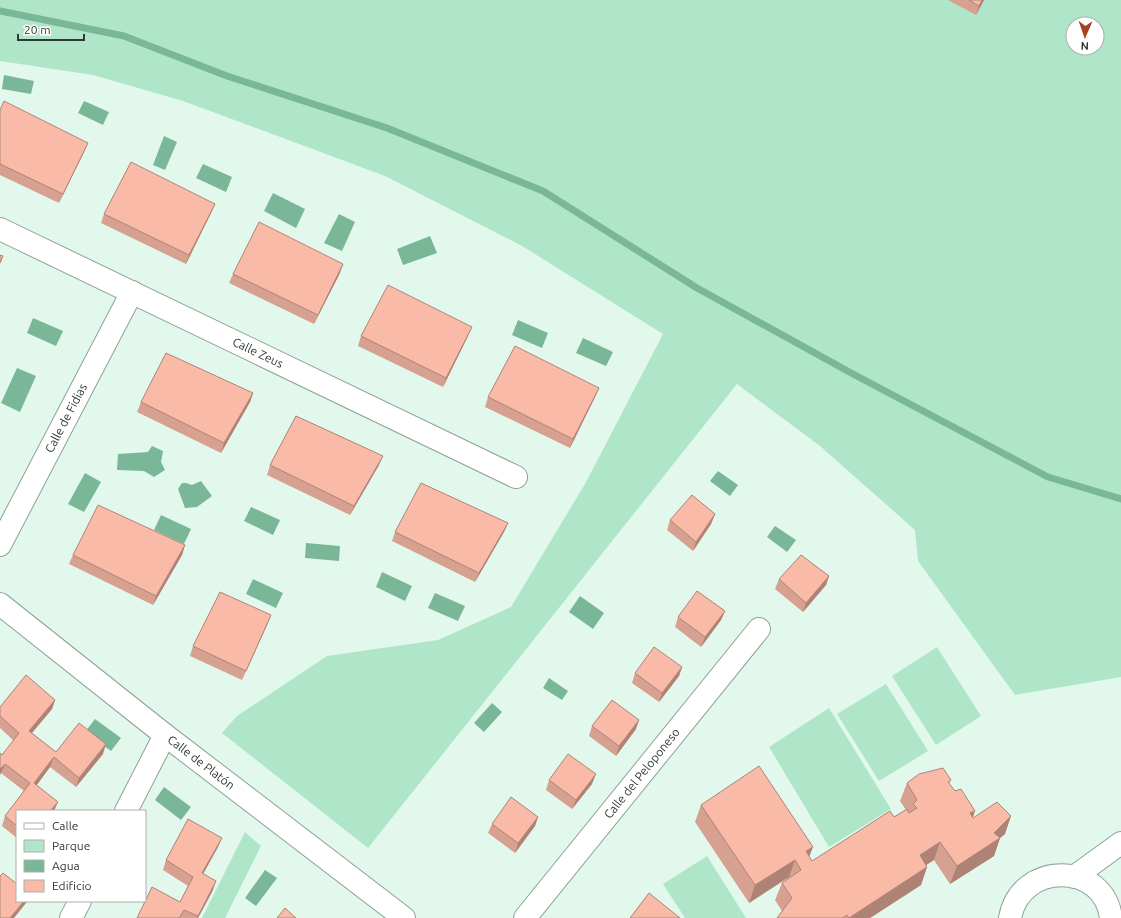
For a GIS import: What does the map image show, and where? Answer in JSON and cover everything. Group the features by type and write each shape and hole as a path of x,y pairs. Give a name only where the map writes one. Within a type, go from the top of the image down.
{"street":[{"name":"Calle Zeus","path":"0,229 516,478"},
{"name":"Calle de Fidias","path":"0,545 132,292"},
{"name":"Calle de Platón","path":"0,604 165,736 404,918"},
{"name":"Calle del Peloponeso","path":"525,918 759,629"},
{"path":"127,810 165,736"},
{"path":"1074,877 1121,843"},
{"path":"1010,918 1011,910 1018,896 1030,885 1043,877 1059,875 1074,877 1090,884 1114,909"},
{"path":"71,918 79,902"}],"green space":[{"path":"0,0 1121,0 1121,677 1015,695 918,561 915,530 820,446 737,384 368,848 222,733 237,716 327,656 438,640 511,607 585,484 663,334 522,246 385,176 183,101 93,75 0,61"},
{"path":"937,647 981,716 936,745 892,676"},
{"path":"886,684 928,751 879,781 837,714"},
{"path":"829,708 891,809 829,847 769,747"},
{"path":"245,832 261,846 225,918 202,918"},
{"path":"707,856 746,918 685,918 663,884"}],"water":[{"path":"4,75 34,81 31,94 2,89"},
{"path":"84,101 109,112 103,125 78,113"},
{"path":"164,136 177,142 165,170 153,165"},
{"path":"203,164 232,177 226,192 196,178"},
{"path":"273,193 305,209 296,228 264,211"},
{"path":"339,214 355,222 342,251 324,243"},
{"path":"430,236 437,253 403,265 397,249"},
{"path":"33,318 63,331 56,346 27,333"},
{"path":"518,320 548,333 542,348 512,335"},
{"path":"583,338 613,352 606,366 576,353"},
{"path":"17,368 36,376 20,412 1,403"},
{"path":"152,446 163,451 161,462 165,470 154,477 144,471 117,470 118,454 148,452"},
{"path":"718,471 738,485 730,496 710,481"},
{"path":"85,473 101,482 84,512 68,504"},
{"path":"201,481 212,496 197,507 185,508 178,489 182,483 192,485"},
{"path":"251,507 280,520 273,535 244,521"},
{"path":"161,515 191,529 184,544 154,530"},
{"path":"775,526 796,540 787,552 767,537"},
{"path":"306,543 340,546 339,561 305,558"},
{"path":"382,572 412,586 405,601 376,587"},
{"path":"253,579 283,593 276,608 246,594"},
{"path":"435,593 465,606 458,621 428,608"},
{"path":"580,596 604,613 593,629 569,612"},
{"path":"549,678 568,691 562,700 543,688"},
{"path":"492,703 502,712 484,732 474,723"},
{"path":"95,719 121,738 111,751 85,732"},
{"path":"164,787 191,807 181,820 155,800"},
{"path":"265,870 277,878 256,906 245,898"}],"building":[{"path":"969,0 982,0 979,6"},
{"path":"4,101 88,143 63,194 0,164 0,110"},
{"path":"131,162 215,204 189,255 104,214"},
{"path":"259,222 343,264 318,315 233,274"},
{"path":"0,255 3,256 0,263"},
{"path":"388,285 472,327 446,378 361,336"},
{"path":"515,346 599,388 573,439 488,397"},
{"path":"166,353 253,393 224,443 141,402"},
{"path":"296,416 383,456 354,506 270,465"},
{"path":"421,483 508,523 479,573 395,532"},
{"path":"692,495 715,514 696,542 670,520"},
{"path":"98,505 185,545 156,596 73,555"},
{"path":"801,555 829,576 806,603 779,579"},
{"path":"697,591 725,611 705,637 678,617"},
{"path":"220,592 271,615 246,671 193,646"},
{"path":"654,647 682,667 662,693 635,673"},
{"path":"26,675 55,700 29,731 56,752 79,723 106,744 79,778 54,757 34,783 58,802 51,810 16,810 16,825 5,816 30,783 5,764 0,769 0,753 2,755 19,733 0,716 0,707"},
{"path":"612,700 639,720 619,746 592,726"},
{"path":"568,754 596,774 576,800 549,780"},
{"path":"759,766 813,847 806,851 812,861 890,811 894,817 907,809 909,813 917,808 913,804 917,800 907,783 919,774 943,768 951,780 948,782 955,791 961,789 975,811 970,813 973,818 997,802 1011,816 994,833 1000,838 957,866 940,842 920,855 927,867 849,918 847,915 842,918 777,918 792,898 782,883 801,870 795,860 755,885 701,805"},
{"path":"511,797 538,817 518,843 492,824"},
{"path":"188,819 222,838 202,873 216,881 198,916 184,910 179,918 137,918 152,887 180,902 193,877 166,860"},
{"path":"3,873 16,883 16,902 23,902 10,918 0,918 0,876"},
{"path":"649,893 680,918 630,918"},
{"path":"285,908 296,918 277,918"}],"waterway":[{"path":"0,11 124,36 227,76 387,128 543,191 697,288 853,374 1048,477 1121,499"}]}
